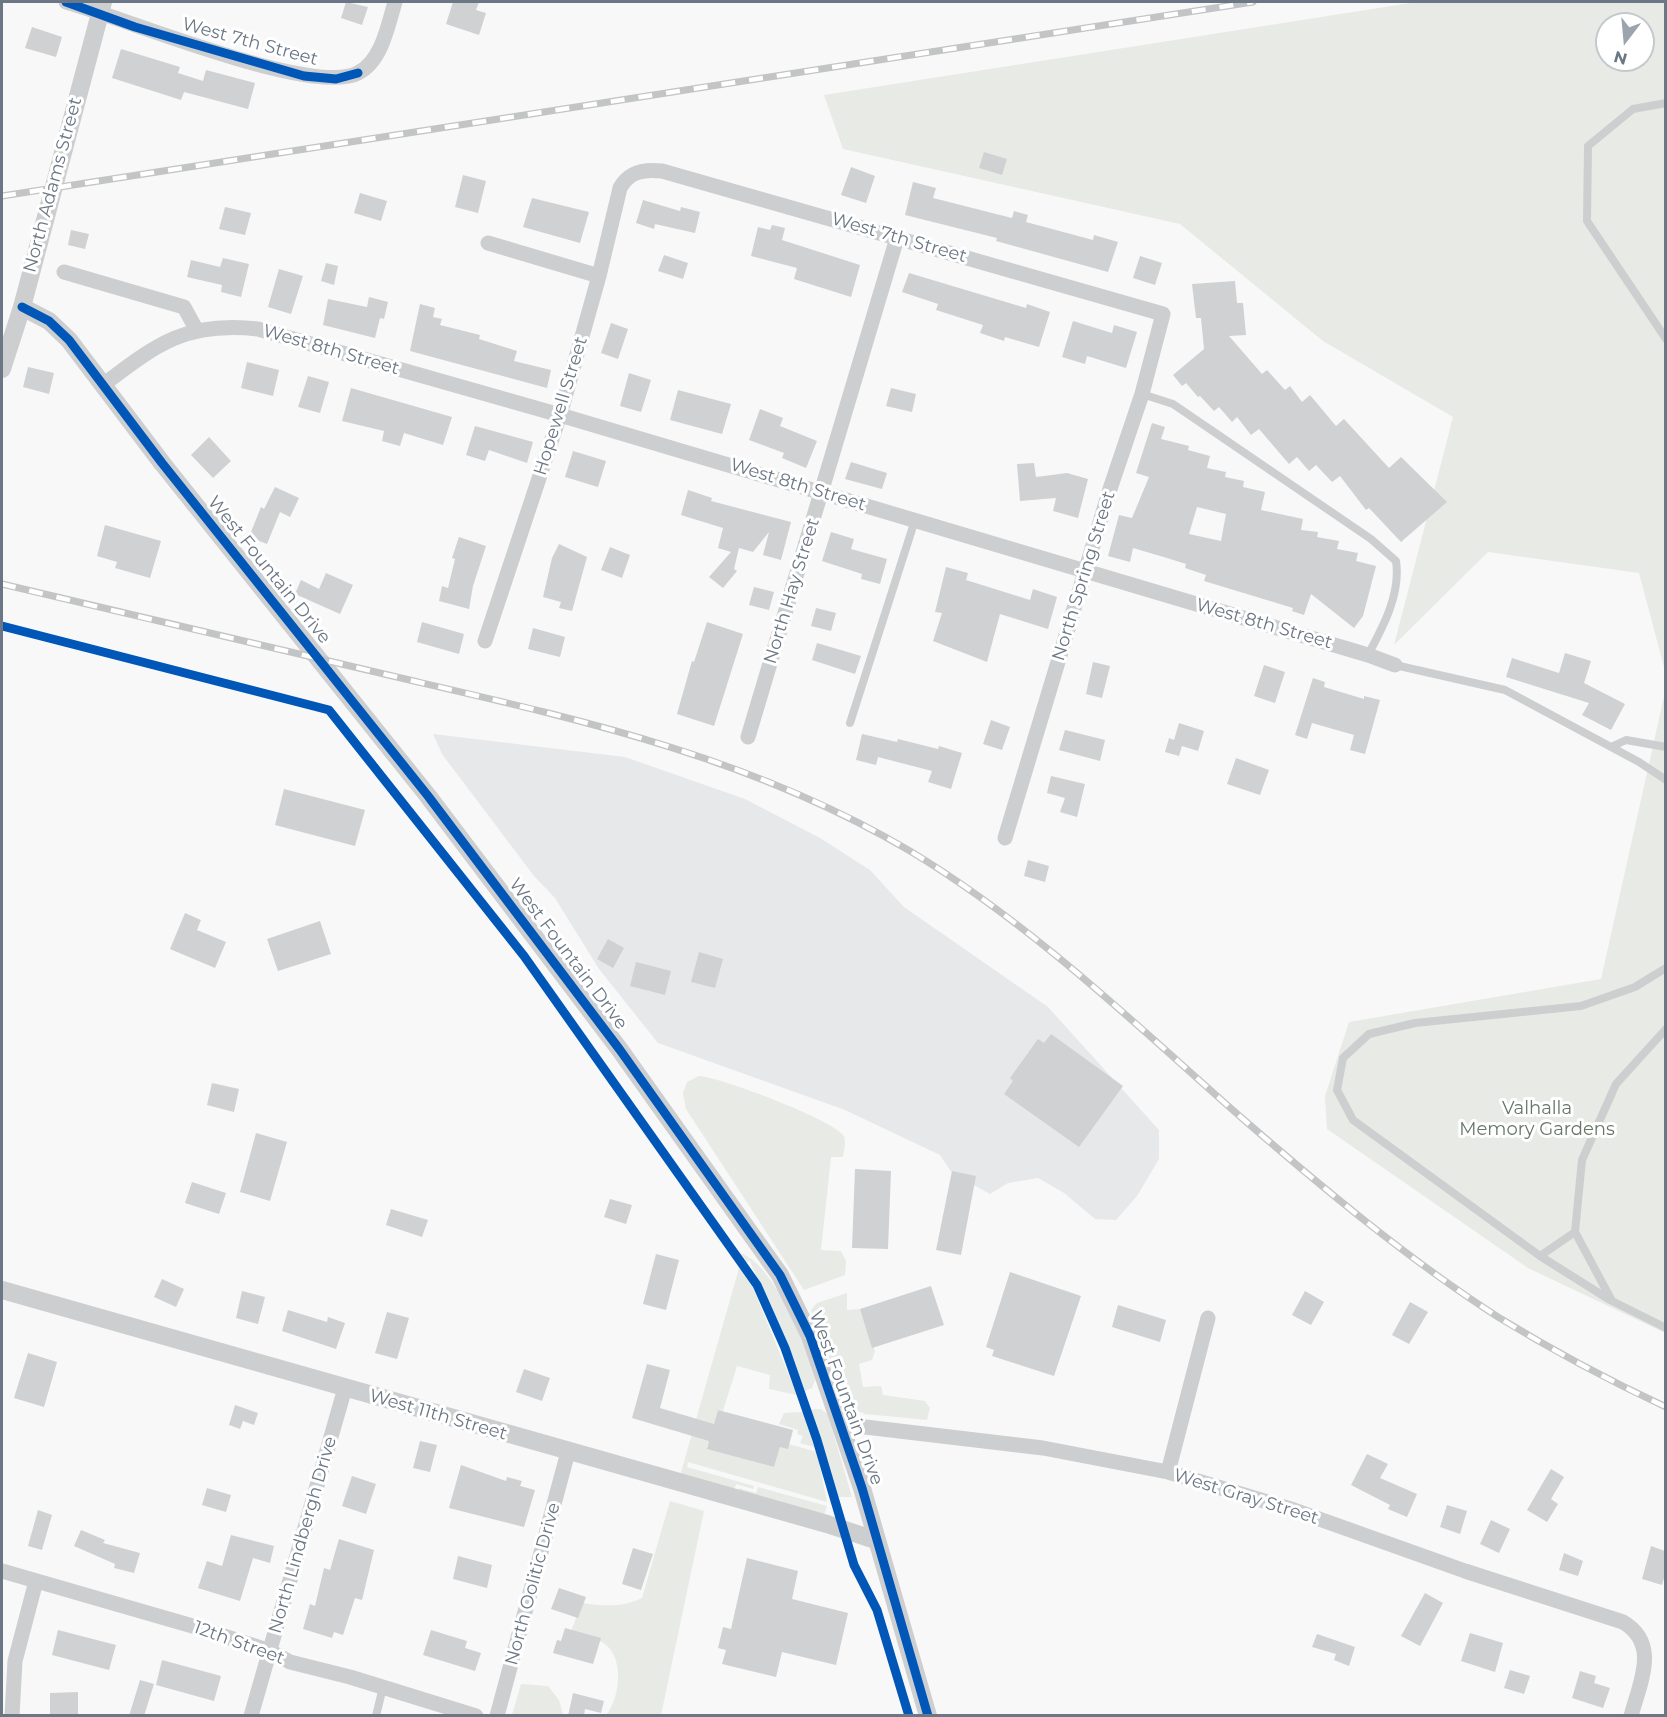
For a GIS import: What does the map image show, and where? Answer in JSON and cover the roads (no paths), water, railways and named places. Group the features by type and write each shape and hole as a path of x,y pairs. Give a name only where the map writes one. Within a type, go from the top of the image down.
{"street":[{"name":"West 7th Street","path":"66,2 102,7 135,27 304,76 336,79 358,73 374,58 395,2"},
{"name":"North Adams Street","path":"2,369 22,307 102,7"},
{"name":"West 7th Street","path":"634,173 662,171 1163,314"},
{"name":"Hopewell Street","path":"485,641 560,415 599,276 620,188 628,176 634,173"},
{"name":"North Hay Street","path":"748,737 897,238"},
{"path":"488,243 599,276"},
{"path":"64,272 184,308 196,329"},
{"name":"West Fountain Drive","path":"22,307 49,321 69,340 515,910 710,1175 780,1275 810,1336 862,1488 875,1540 928,1716"},
{"name":"North Spring Street","path":"1005,838 1085,572 1142,394 1163,314"},
{"name":"West 8th Street","path":"103,385 158,345 196,329 221,327 258,329 822,492 1395,665"},
{"name":"West 11th Street","path":"2,1290 827,1524 875,1540"},
{"path":"1168,1472 1208,1318"},
{"name":"North Lindbergh Drive","path":"251,1716 345,1388"},
{"name":"West Gray Street","path":"840,1424 1043,1448 1168,1472 1294,1510 1465,1571 1623,1622 1636,1630 1647,1656 1631,1716"},
{"name":"North Oolitic Drive","path":"497,1716 568,1452"},
{"name":"12th Street","path":"2,1571 270,1651 290,1662 476,1716"},
{"path":"12,1716 15,1661 36,1581"}],"lane":[{"path":"1665,103 1633,109 1588,146 1587,221 1665,339"},
{"path":"1142,394 1173,404 1371,538 1396,561 1397,580 1386,622 1368,655"},
{"path":"850,723 915,520"},
{"path":"1395,665 1505,690 1639,762 1665,780"},
{"path":"1611,747 1626,740 1665,747"},
{"path":"1665,968 1635,987 1581,1006 1415,1023 1369,1034 1343,1058 1337,1090 1353,1120 1540,1256 1612,1301 1665,1328"},
{"path":"1612,1301 1575,1232 1582,1160 1616,1084 1665,1029"},
{"path":"1540,1256 1575,1232"},
{"path":"376,1716 383,1688"}],"railway":[{"path":"2,196 1253,2"},
{"path":"2,584 546,712 609,729 732,768 852,819 910,851 999,911 1123,1012 1304,1171 1367,1222 1465,1295 1539,1341 1666,1407"}],"park label":[{"name":"Valhalla Memory Gardens","path":"1537,1119"}]}
